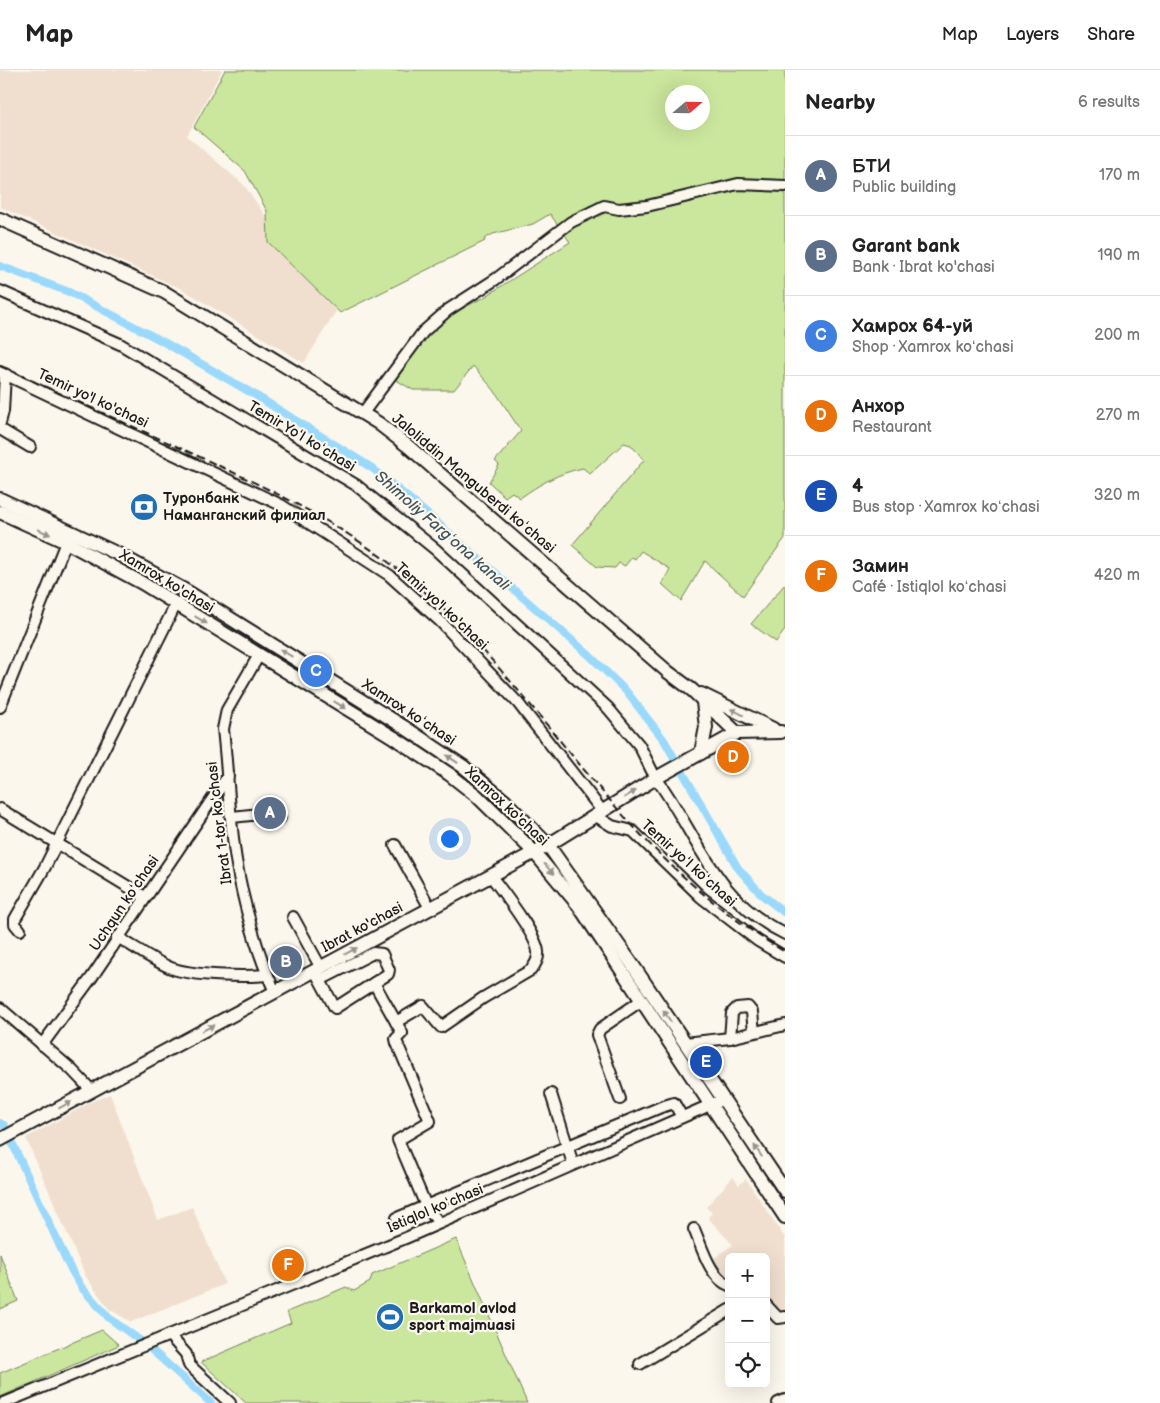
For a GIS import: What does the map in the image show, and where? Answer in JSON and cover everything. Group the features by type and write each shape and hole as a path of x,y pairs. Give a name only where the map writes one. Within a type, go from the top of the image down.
{"main road":[{"name":"Jaloliddin Manguberdi koʻchasi","path":"0,219 164,292 363,413 409,447 668,672 692,690 737,733"},
{"name":"Xamrox koʻchasi","path":"0,499 118,554 188,592 346,690 464,767 506,802 548,845 785,1191"},
{"name":"Xamrox ko'chasi","path":"0,512 66,542 142,582 448,774 477,796 534,852 579,906 709,1105 785,1216"},
{"path":"692,690 783,733"},
{"path":"698,755 706,727 703,702"},
{"name":"Ibrat ko'chasi","path":"3,1138 275,992 318,973 430,908 548,845 599,814 654,775 698,755 737,733"},
{"path":"737,733 783,733"}],"street":[{"path":"363,413 423,332 437,319 571,222 604,206 619,209 646,206 738,184 785,186"},
{"name":"Temir Yoʻl koʻchasi","path":"0,291 120,344 363,491 435,549 608,708 639,746 654,775 674,803 719,881 740,904 772,928 785,934"},
{"path":"0,423 3,411 3,373"},
{"name":"Temir yo'l ko'chasi","path":"3,373 282,505 389,575 440,621 518,703 599,814"},
{"path":"0,429 30,447"},
{"path":"0,707 66,542"},
{"path":"20,930 15,924 15,919 56,843 176,604"},
{"path":"234,640 244,627"},
{"name":"Ibrat 1-tor koʻchasi","path":"259,655 224,717 228,776 240,884 267,975 275,992"},
{"name":"Uchqun koʻchasi","path":"42,1045 92,977 228,776"},
{"path":"0,809 145,897"},
{"path":"232,817 260,814 280,818"},
{"name":"Temir yoʻl koʻchasi","path":"599,814 612,826 633,831 701,897 758,941 785,957"},
{"path":"394,845 430,908"},
{"path":"396,1022 423,1006 439,1027 443,1027 483,998 531,970 536,963 538,952 534,939 491,876"},
{"path":"293,917 318,973 336,1008 388,974 389,970 382,954 376,952 318,973"},
{"path":"118,937 164,965 185,972 267,975"},
{"path":"374,983 402,1033 396,1039 397,1043 430,1121 398,1140 426,1206 439,1223"},
{"path":"620,1099 597,1035 600,1029 642,1000"},
{"path":"730,1038 732,1013 740,1007 748,1007 752,1012 754,1032"},
{"path":"0,1008 72,1070 92,1091"},
{"path":"685,1043 730,1038 785,1025"},
{"path":"551,1094 569,1145 573,1164"},
{"name":"Istiqlol koʻchasi","path":"4,1403 439,1223 723,1099"},
{"path":"397,1218 674,1103 682,1117"},
{"path":"634,1118 642,1134"},
{"path":"694,1229 708,1262 722,1283 725,1284"},
{"path":"770,1309 778,1318 785,1317"},
{"path":"640,1364 725,1312"},
{"path":"169,1335 186,1354 191,1368 230,1403"},
{"path":"778,1403 785,1400"}],"shaded area":[{"path":"0,70 222,70 187,136 244,185 336,311 304,363 182,289 0,207"},
{"path":"110,1094 158,1220 192,1207 225,1284 131,1322 109,1309 86,1277 26,1138 91,1102"},
{"path":"733,1177 739,1185 746,1179 785,1238 785,1313 778,1318 770,1308 770,1253 725,1253 725,1282 710,1261 733,1245 708,1218 712,1213 706,1207"}],"green space":[{"path":"225,70 785,70 785,538 743,596 705,561 681,601 662,584 670,569 641,551 635,559 632,557 625,566 619,563 615,568 597,567 572,545 644,460 631,445 624,443 590,474 583,468 574,470 550,480 520,498 512,492 505,497 489,482 499,465 495,461 521,431 494,390 473,366 454,390 413,390 391,377 445,317 483,298 570,242 550,214 533,224 493,234 484,239 485,241 340,313 268,242 267,211 245,171 194,127"},
{"path":"785,584 785,630 776,642 751,624"},
{"name":"Barkamol avlod sport majmuasi","path":"456,1239 527,1403 246,1403 201,1362 291,1323 287,1312 346,1287 354,1291 370,1282 372,1275"},
{"path":"0,1254 18,1301 0,1309"},
{"path":"102,1330 119,1345 0,1397 0,1373"}],"waterway":[{"name":"Shimoliy Fargʻona kanali","path":"0,266 69,292 162,341 255,395 372,468 411,500 589,655 626,691 664,740 738,868 761,894 785,913"},
{"path":"0,1123 4,1125 69,1266 82,1288 109,1318 145,1344 211,1403"}],"railway":[{"path":"0,366 249,480 316,515 380,556 411,580 467,633 608,798 666,861 723,910 785,952"}],"place":[{"name":"Туронбанк Наманганский филиал","path":"144,507"},
{"name":"Хамрох 64-уй","path":"316,671"},
{"name":"Анхор","path":"733,757"},
{"name":"БТИ","path":"270,813"},
{"name":"Garant bank","path":"286,962"},
{"name":"4","path":"706,1062"},
{"name":"Замин","path":"288,1265"},
{"name":"Barkamol avlod sport majmuasi","path":"390,1317"}]}
